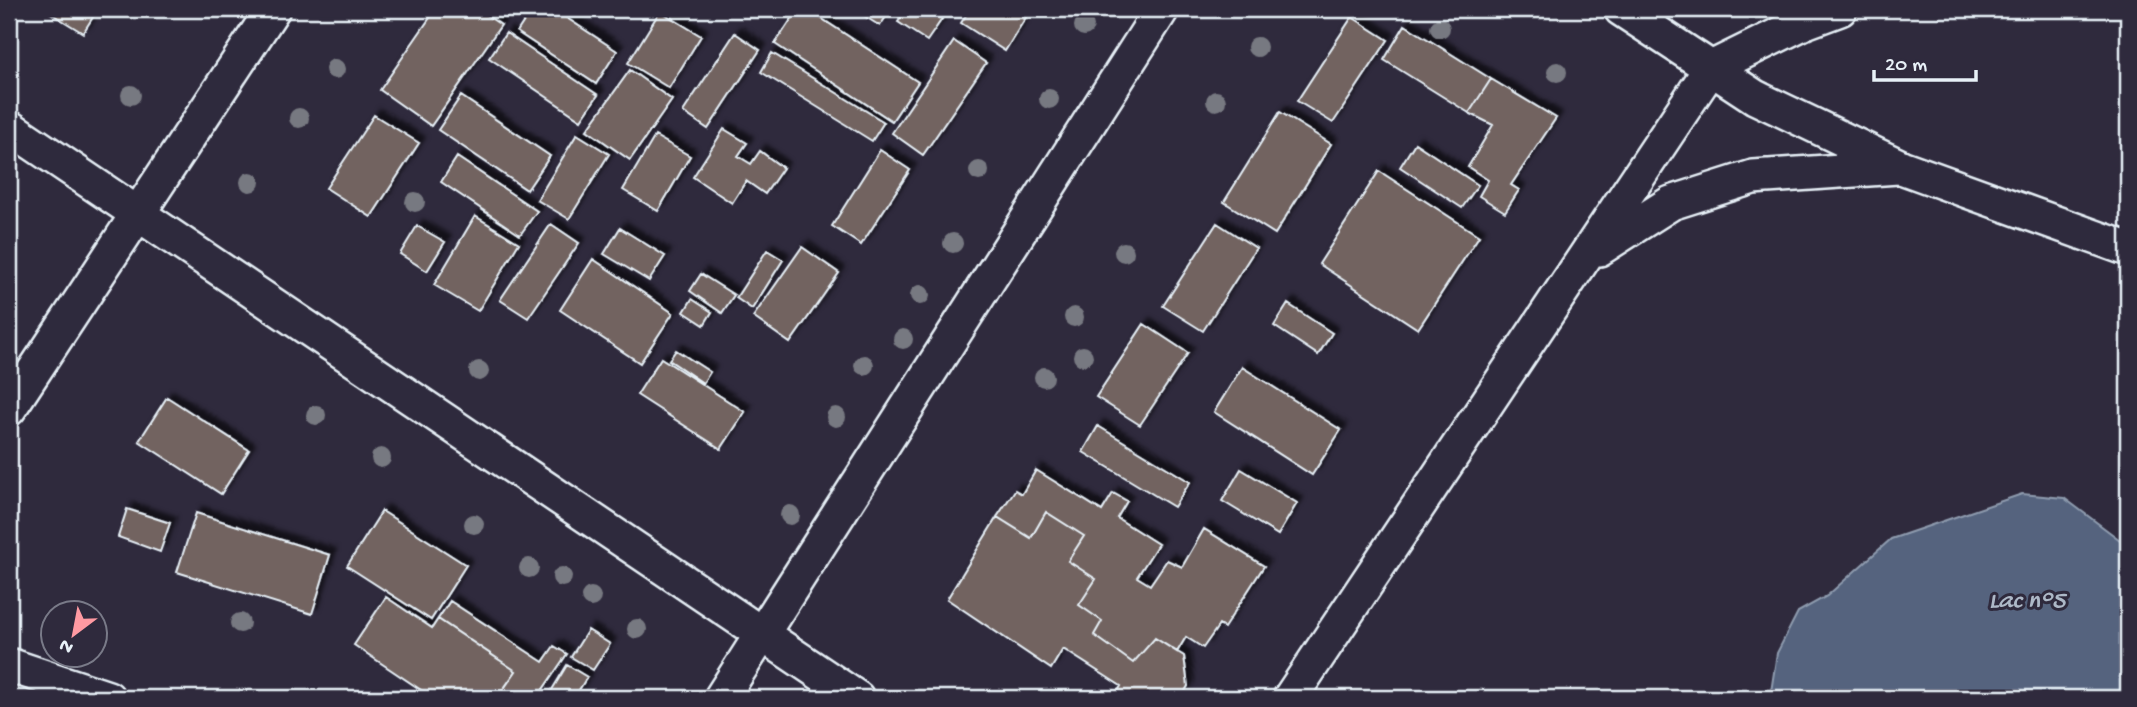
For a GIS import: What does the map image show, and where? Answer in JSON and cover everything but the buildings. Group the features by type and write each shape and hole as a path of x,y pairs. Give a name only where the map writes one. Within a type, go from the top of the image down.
{"street":[{"path":"9,409 273,9"},
{"path":"721,698 1162,9"},
{"path":"1621,9 1755,97 1901,167 2128,249"},
{"path":"1290,698 1588,256 1710,68 1805,22 1840,9"},
{"path":"9,127 857,698"},
{"path":"1588,256 1671,203 1753,177 1901,167"},
{"path":"9,666 108,698"}],"water":[{"name":"Lac n°5","path":"2022,494 2064,498 2128,546 2128,698 1770,698 1777,653 1798,612 1827,596 1891,539"}]}
